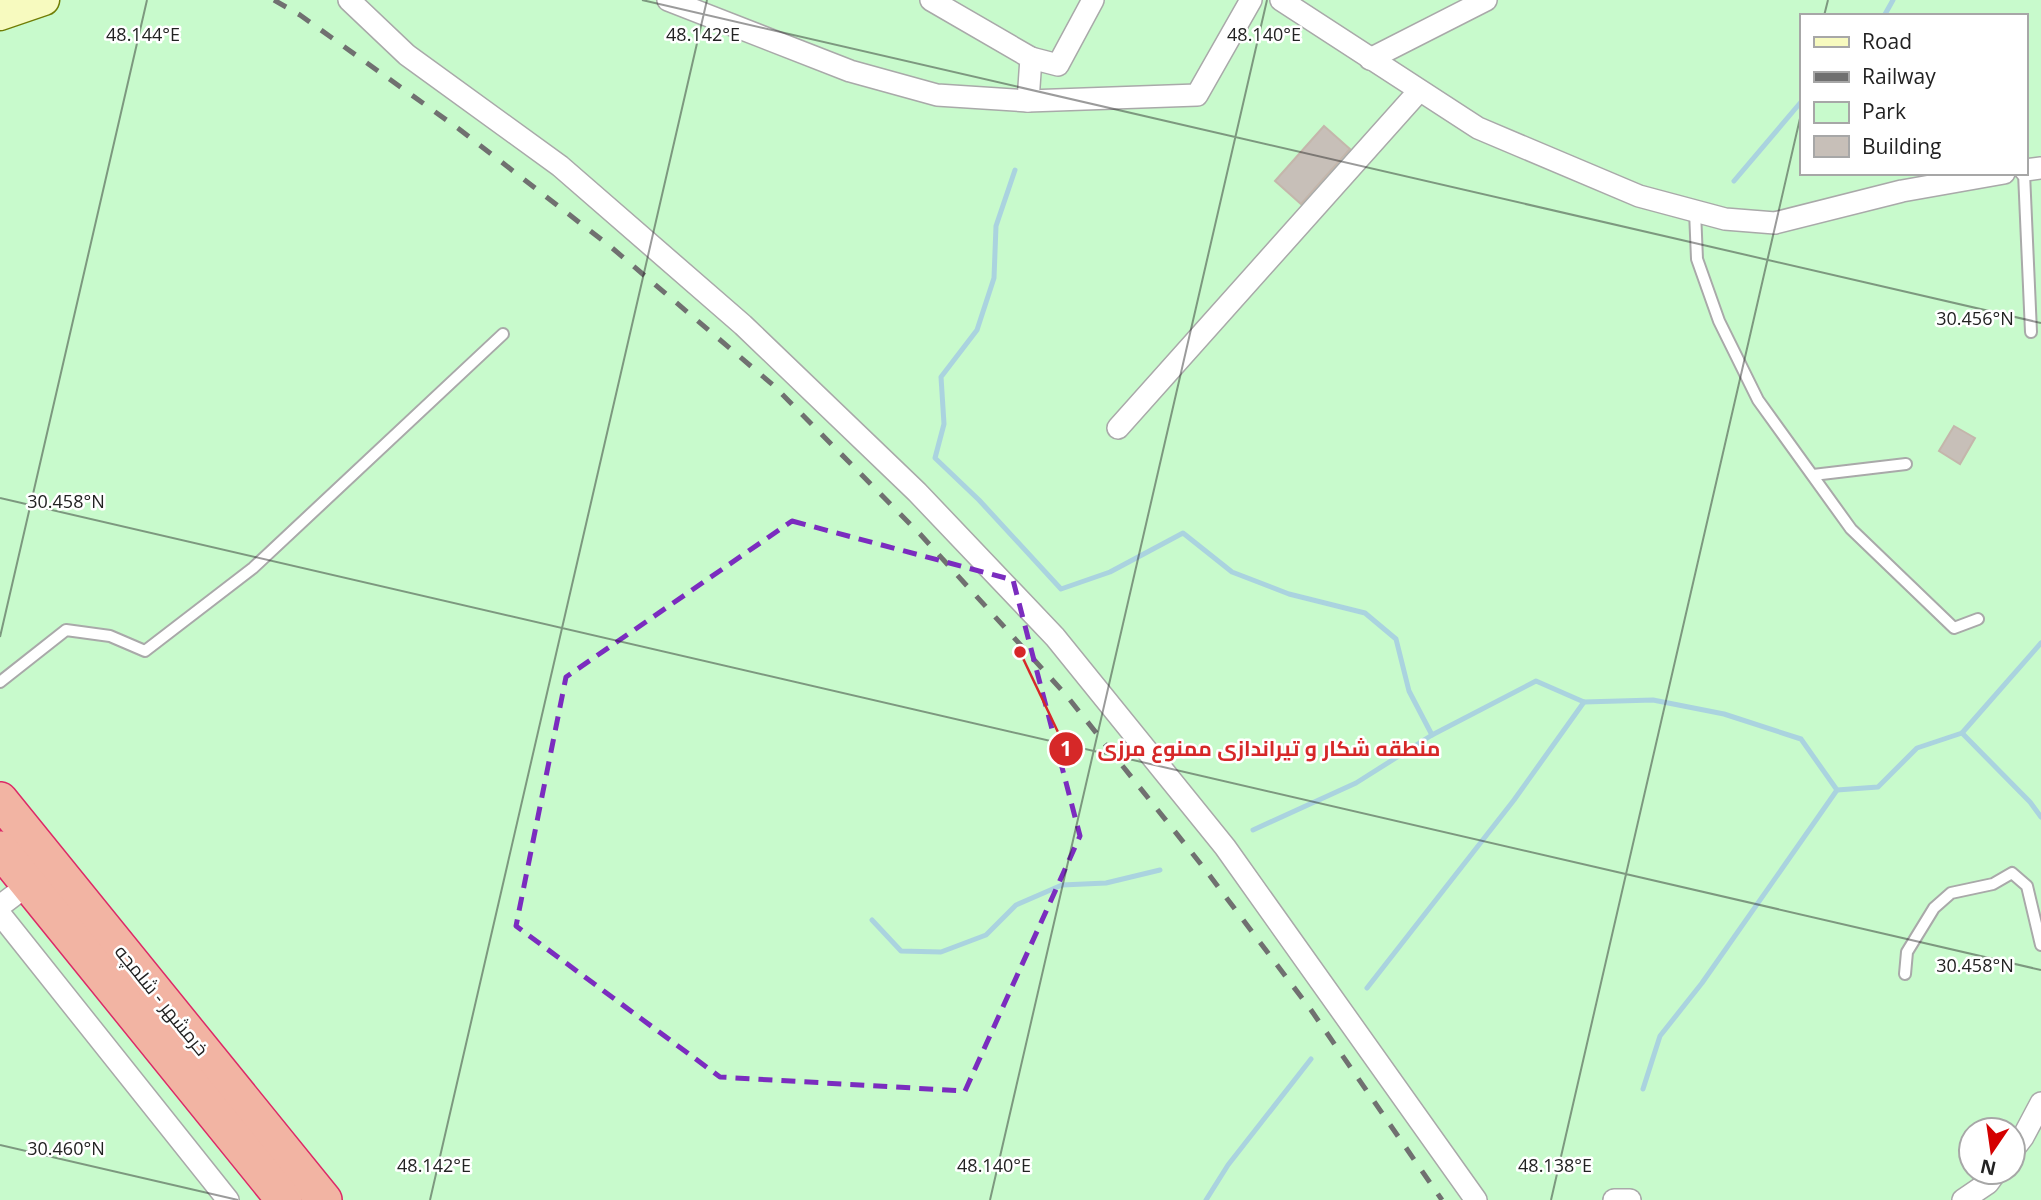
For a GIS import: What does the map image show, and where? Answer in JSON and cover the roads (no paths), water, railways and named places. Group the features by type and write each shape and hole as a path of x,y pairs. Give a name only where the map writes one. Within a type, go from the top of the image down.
{"highway":[{"name":"خرمشهر - شلمچه","path":"0,800 324,1200"},
{"name":"خرمشهر - شلمچه","path":"0,849 284,1200"}],"main road":[{"path":"0,15 44,0"}],"street":[{"path":"349,0 407,55 560,166 743,325 917,492 1055,637 1225,847 1476,1200"},
{"path":"668,0 850,71 937,94 1028,101 1197,95 1251,0"},
{"path":"939,2 1031,58 1058,65 1093,0"},
{"path":"1281,0 1478,128 1639,196 1725,219 1775,223 1902,191 1993,175"},
{"path":"1370,59 1486,0"},
{"path":"1028,101 1031,58"},
{"path":"1118,428 1419,90"},
{"path":"0,906 29,884"},
{"path":"0,914 228,1200"},
{"path":"2027,1142 2041,1103"},
{"path":"1963,1200 1984,1186"},
{"path":"1614,1200 1630,1200"}],"lane":[{"path":"2024,175 2031,332"},
{"path":"1695,211 1697,259 1719,321 1758,400 1852,529 1954,628 1978,619"},
{"path":"0,682 66,630 110,636 145,651 253,569 503,334"},
{"path":"1813,475 1906,464"},
{"path":"1905,974 1907,952 1934,908 1951,893 1993,884 2012,873 2027,886 2041,945"}],"waterway":[{"path":"1885,14 1893,0"},
{"path":"1734,181 1800,103"},
{"path":"1015,170 996,226 994,278 977,330 941,377 944,424 935,458 979,500 1061,589 1110,572 1183,533 1232,572 1289,594 1365,613 1396,639 1409,691 1432,735"},
{"path":"1253,830 1356,783 1432,735 1536,681 1584,702 1653,700 1724,714 1801,739 1837,790 1878,787 1917,748 1962,733 2041,643"},
{"path":"1367,988 1514,800 1584,702"},
{"path":"1962,733 2030,802 2041,817"},
{"path":"1643,1089 1660,1036 1702,983 1837,790"},
{"path":"872,920 901,951 941,952 986,935 1016,905 1062,885 1106,883 1160,870"},
{"path":"1206,1200 1228,1165 1311,1059"}],"railway":[{"path":"274,0 300,15 459,129 611,247 773,385 920,534 1066,695 1204,868 1311,1010 1442,1200"}],"place":[{"name":"منطقه شکار و تیراندازی ممنوع مرزی","path":"1020,652"}]}
